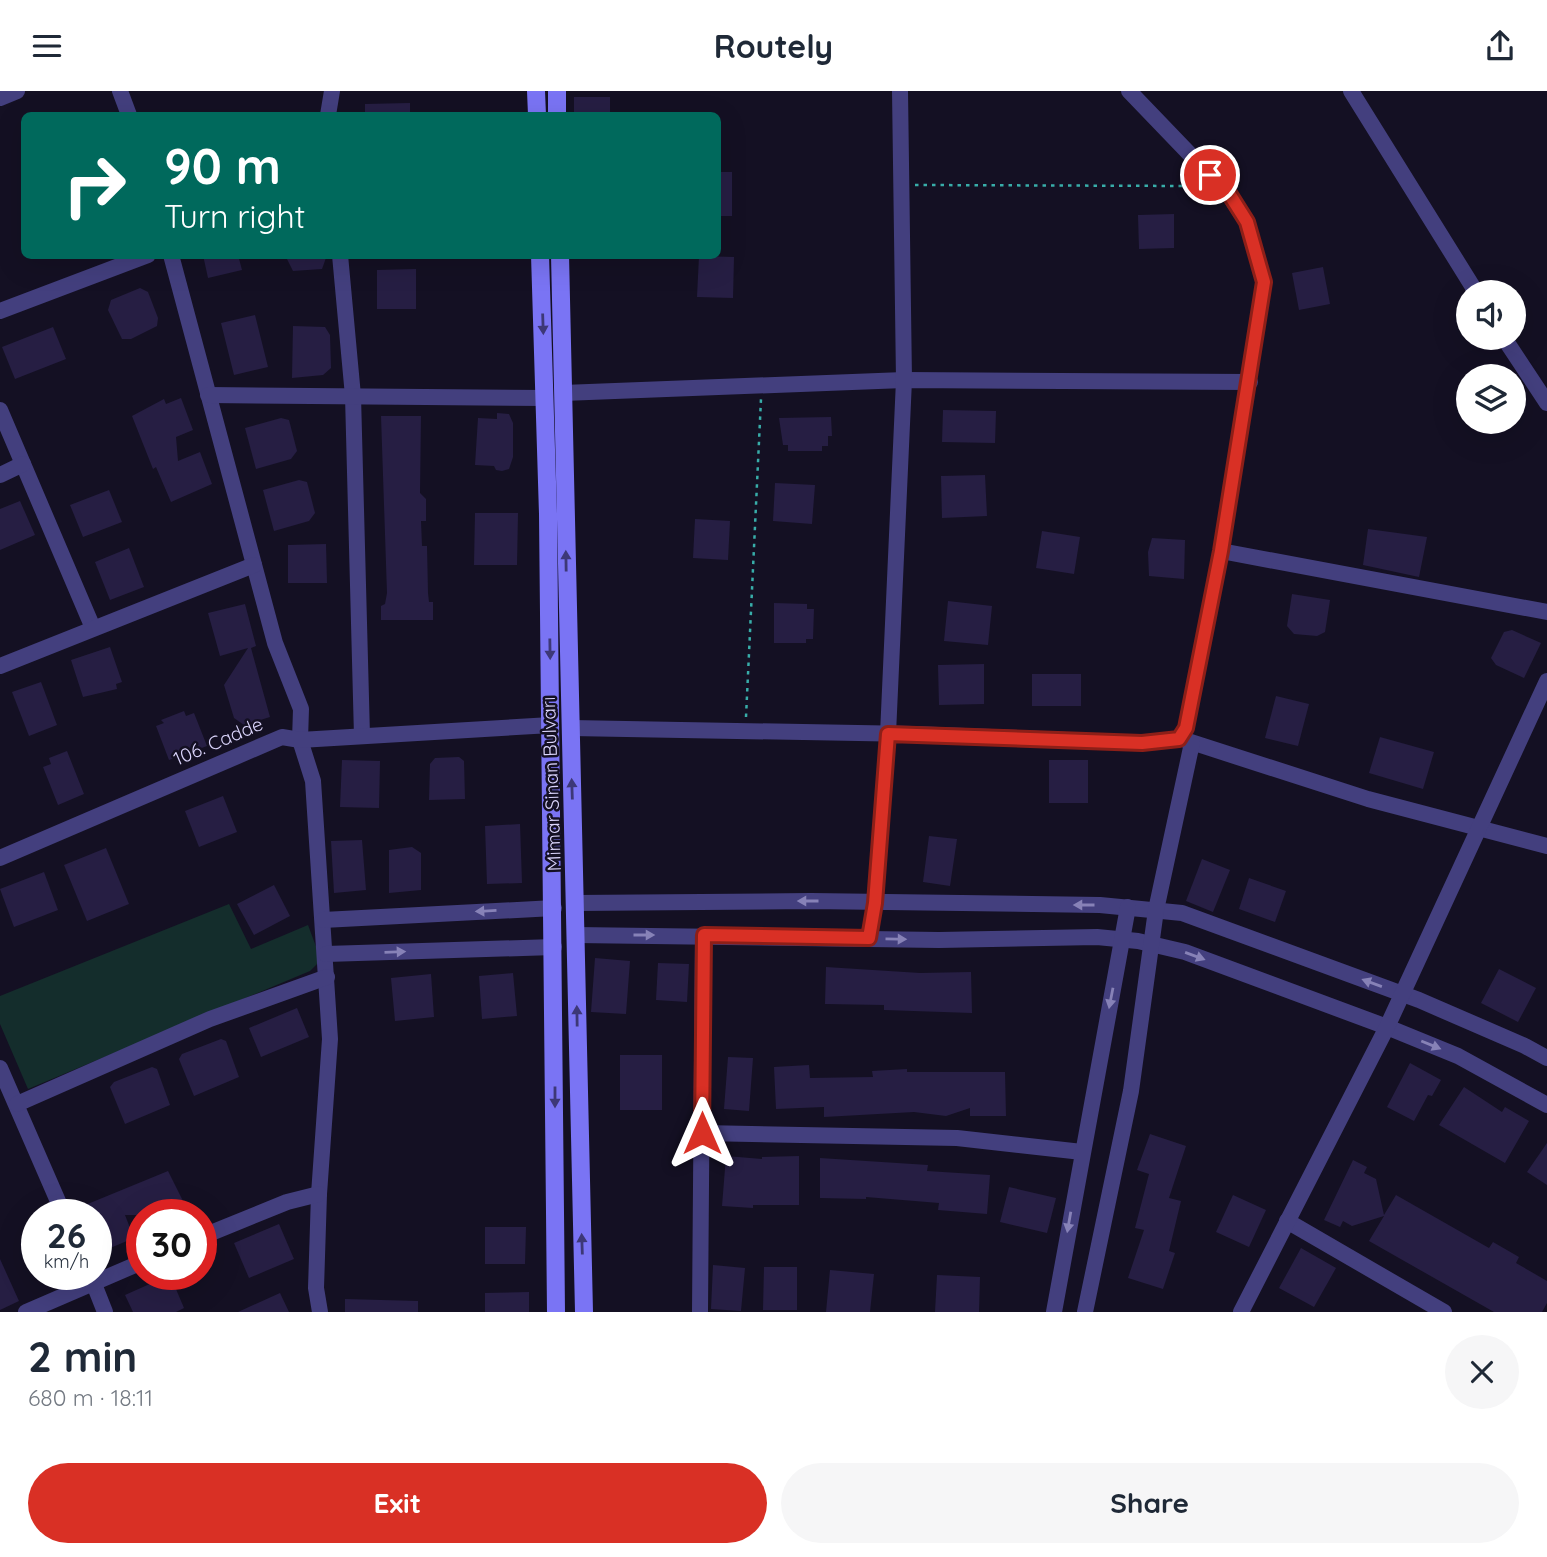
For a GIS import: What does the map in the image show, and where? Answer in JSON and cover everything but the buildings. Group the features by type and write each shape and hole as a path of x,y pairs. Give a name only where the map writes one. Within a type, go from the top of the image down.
{"main road":[{"path":"536,91 537,112"},
{"path":"557,91 557,112"},
{"name":"Mimar Sinan Bulvarı","path":"540,259 554,908 556,1312"},
{"name":"Mimar Sinan Bulvarı","path":"560,259 583,1312"}],"street":[{"path":"0,97 17,91"},
{"path":"120,91 128,112"},
{"path":"328,112 332,91"},
{"path":"869,938 875,903 888,734 904,380 900,91"},
{"path":"1085,1312 1130,1091 1186,728 1221,551 1250,383 1264,282 1247,222 1230,195 1129,91"},
{"path":"1351,91 1469,280"},
{"path":"0,311 137,259"},
{"path":"172,259 275,643 301,709 300,740 313,781 327,954 330,1039 318,1194 316,1288 320,1312"},
{"path":"340,259 353,396 362,736"},
{"path":"1512,350 1547,403"},
{"path":"563,393 904,380 1250,383"},
{"path":"208,394 545,398"},
{"path":"0,410 93,628"},
{"path":"0,475 23,464"},
{"path":"1221,551 1547,612"},
{"path":"0,666 254,565"},
{"path":"1241,1312 1387,1027 1547,681"},
{"name":"106. Cadde","path":"0,858 282,737 300,740 551,725"},
{"path":"571,728 888,734 1142,743 1186,741 1368,800 1547,846"},
{"path":"575,903 875,903 1128,907 1182,913 1402,993 1547,1058"},
{"path":"1054,1312 1128,907"},
{"path":"323,920 554,908"},
{"path":"699,1312 704,935"},
{"path":"576,936 1122,939 1152,944 1185,952 1387,1027 1458,1056 1547,1105"},
{"path":"327,954 554,947"},
{"path":"17,1104 210,1019 327,977"},
{"path":"0,1068 57,1199"},
{"path":"702,1133 957,1138 1082,1152"},
{"path":"217,1230 287,1202 318,1194"},
{"path":"1287,1221 1444,1312"},
{"path":"26,1312 68,1290"},
{"path":"96,1290 106,1312"}],"path":[{"path":"902,185 1188,186 1210,175"},
{"path":"746,731 761,385"}],"green space":[{"path":"229,904 251,949 308,925 321,960 310,971 28,1089 0,1024 0,996"}],"route":[{"path":"702,1133 704,935 869,938 875,903 888,734 1142,743 1179,739 1186,728 1221,551 1250,383 1264,282 1247,222 1230,195 1210,175"}]}
